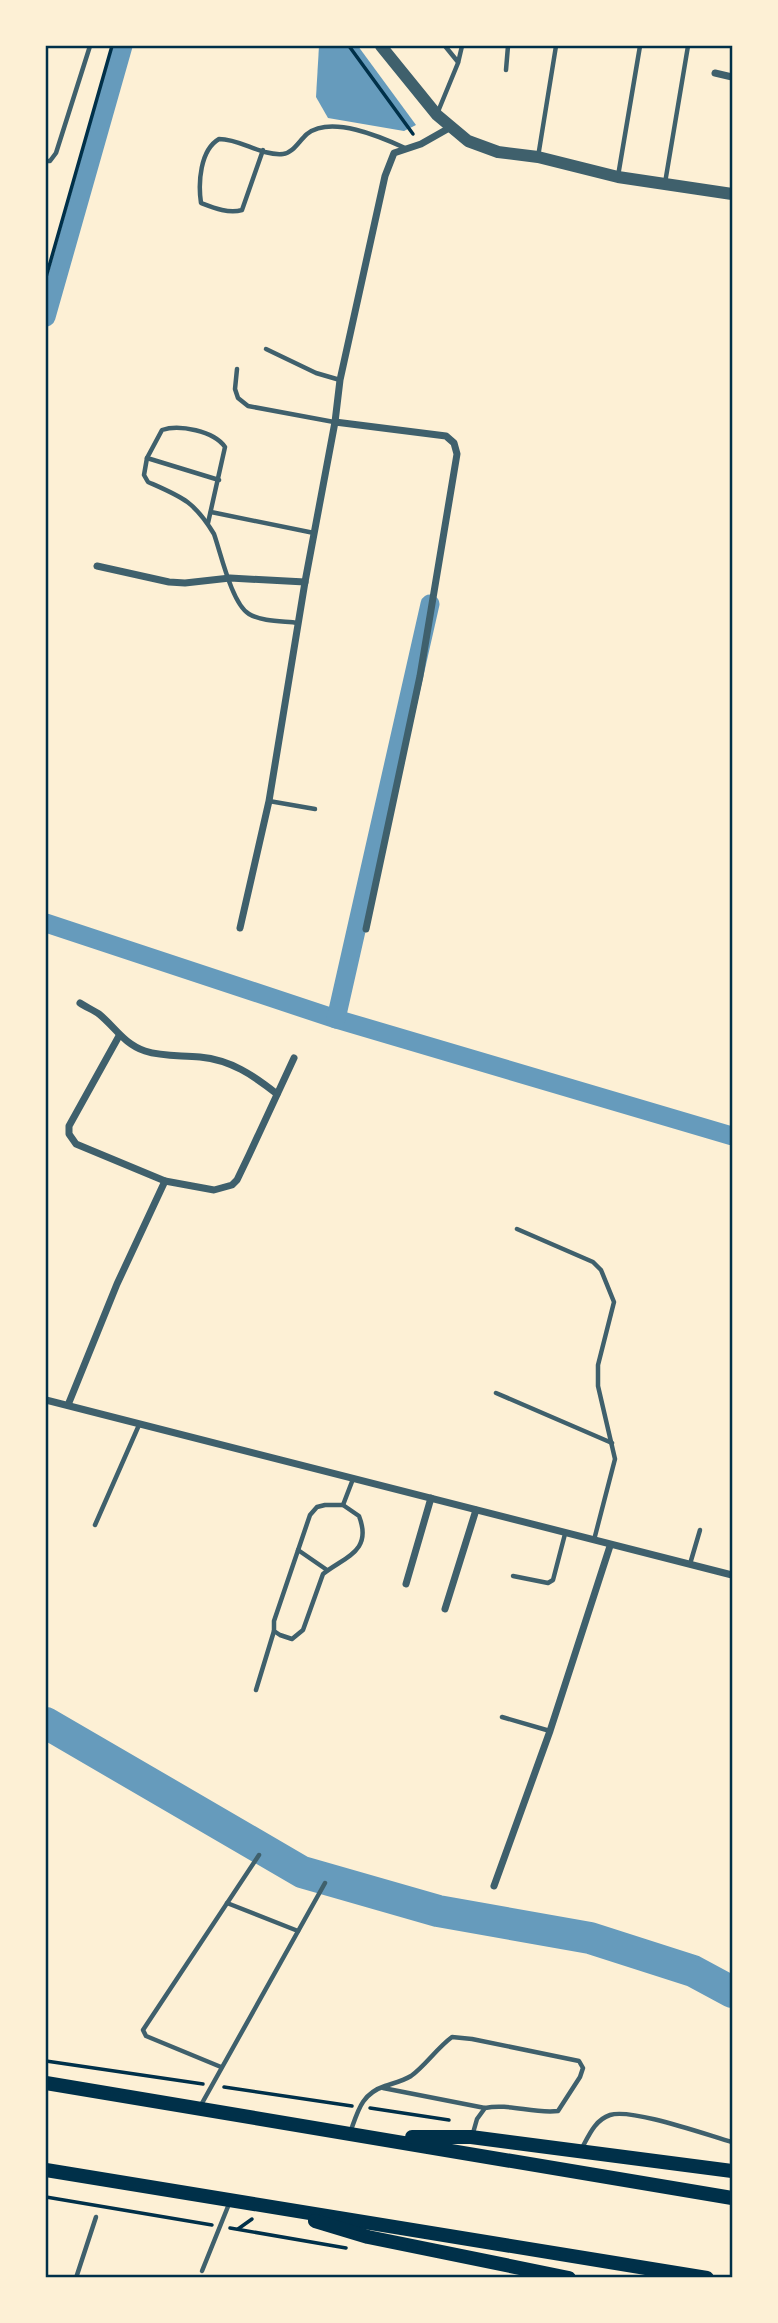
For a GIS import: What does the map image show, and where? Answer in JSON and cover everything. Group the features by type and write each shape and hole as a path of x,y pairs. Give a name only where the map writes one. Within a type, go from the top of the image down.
{"main road":[{"path":"46,2083 733,2198"},
{"path":"375,2138 473,2131 580,2151 733,2171"},
{"path":"46,2170 707,2277"},
{"path":"271,2206 368,2237 569,2277"}],"street":[{"path":"381,46 437,115 468,141 498,152 538,157 618,177 733,194"},
{"path":"715,73 733,77"},
{"path":"240,928 269,801 340,380 385,176 394,153 421,144 451,127"},
{"path":"335,422 446,436 454,443 457,454 419,676 366,929"},
{"path":"97,566 169,582 230,578 305,582"},
{"path":"80,1003 99,1014 119,1036 146,1051 227,1062 250,1074 277,1094"},
{"path":"119,1036 69,1126 69,1134 76,1144 165,1181 214,1190 232,1185 241,1172 294,1058"},
{"path":"68,1405 117,1284 165,1181"},
{"path":"46,1400 610,1546 733,1575"},
{"path":"405,1584 431,1498"},
{"path":"444,1609 476,1510"},
{"path":"494,1886 550,1731 610,1546"}],"lane":[{"path":"46,161 50,161 56,153 90,46"},
{"path":"445,46 458,63"},
{"path":"437,115 462,46"},
{"path":"506,70 509,46"},
{"path":"538,157 556,46"},
{"path":"618,177 640,46"},
{"path":"665,185 688,46"},
{"path":"262,150 242,210 237,212 213,208 201,203 199,190 207,150 219,139 230,139 275,154 289,153 309,132 323,127 353,130 405,148"},
{"path":"266,349 316,373 340,380"},
{"path":"237,369 238,398 248,406 335,422"},
{"path":"208,523 225,446 220,439 210,435 171,427 162,430 147,458 144,475 148,482 183,497 194,505 208,523 238,605 249,614 265,620 299,623"},
{"path":"147,458 219,480"},
{"path":"211,512 314,533"},
{"path":"269,801 315,809"},
{"path":"517,1229 593,1262 601,1270 614,1302 598,1365 601,1399 615,1459 594,1541"},
{"path":"496,1393 613,1444"},
{"path":"95,1525 139,1424"},
{"path":"343,1506 353,1479"},
{"path":"256,1690 274,1631 274,1621 310,1515 317,1507 343,1506 359,1516 362,1538 359,1548 352,1556 323,1574 303,1630 292,1639 280,1636 274,1631"},
{"path":"689,1565 700,1530"},
{"path":"513,1576 548,1583 552,1580 565,1534"},
{"path":"298,1550 327,1570"},
{"path":"502,1717 550,1731"},
{"path":"221,2067 146,2036 143,2030 259,1855"},
{"path":"199,2109 325,1883"},
{"path":"227,1903 298,1931"},
{"path":"350,2134 363,2099 381,2087 402,2081 414,2074 452,2037 579,2061 583,2068 558,2110 544,2113 495,2106 485,2108 381,2087"},
{"path":"473,2131 485,2108"},
{"path":"580,2151 594,2126 611,2114 647,2118 733,2142"},
{"path":"202,2271 230,2200"},
{"path":"76,2277 96,2217"}],"path":[{"path":"46,277 112,46"},
{"path":"349,46 415,136"},
{"path":"46,2061 360,2107 473,2131"},
{"path":"46,2197 357,2250"}],"water":[{"path":"319,46 358,46 416,125 404,131 328,118 316,97"}],"waterway":[{"path":"46,317 123,46"},
{"path":"336,1019 430,604"},
{"path":"46,923 336,1019 732,1136"},
{"path":"46,1723 302,1872 438,1911 590,1938 693,1971 732,1992"}]}
